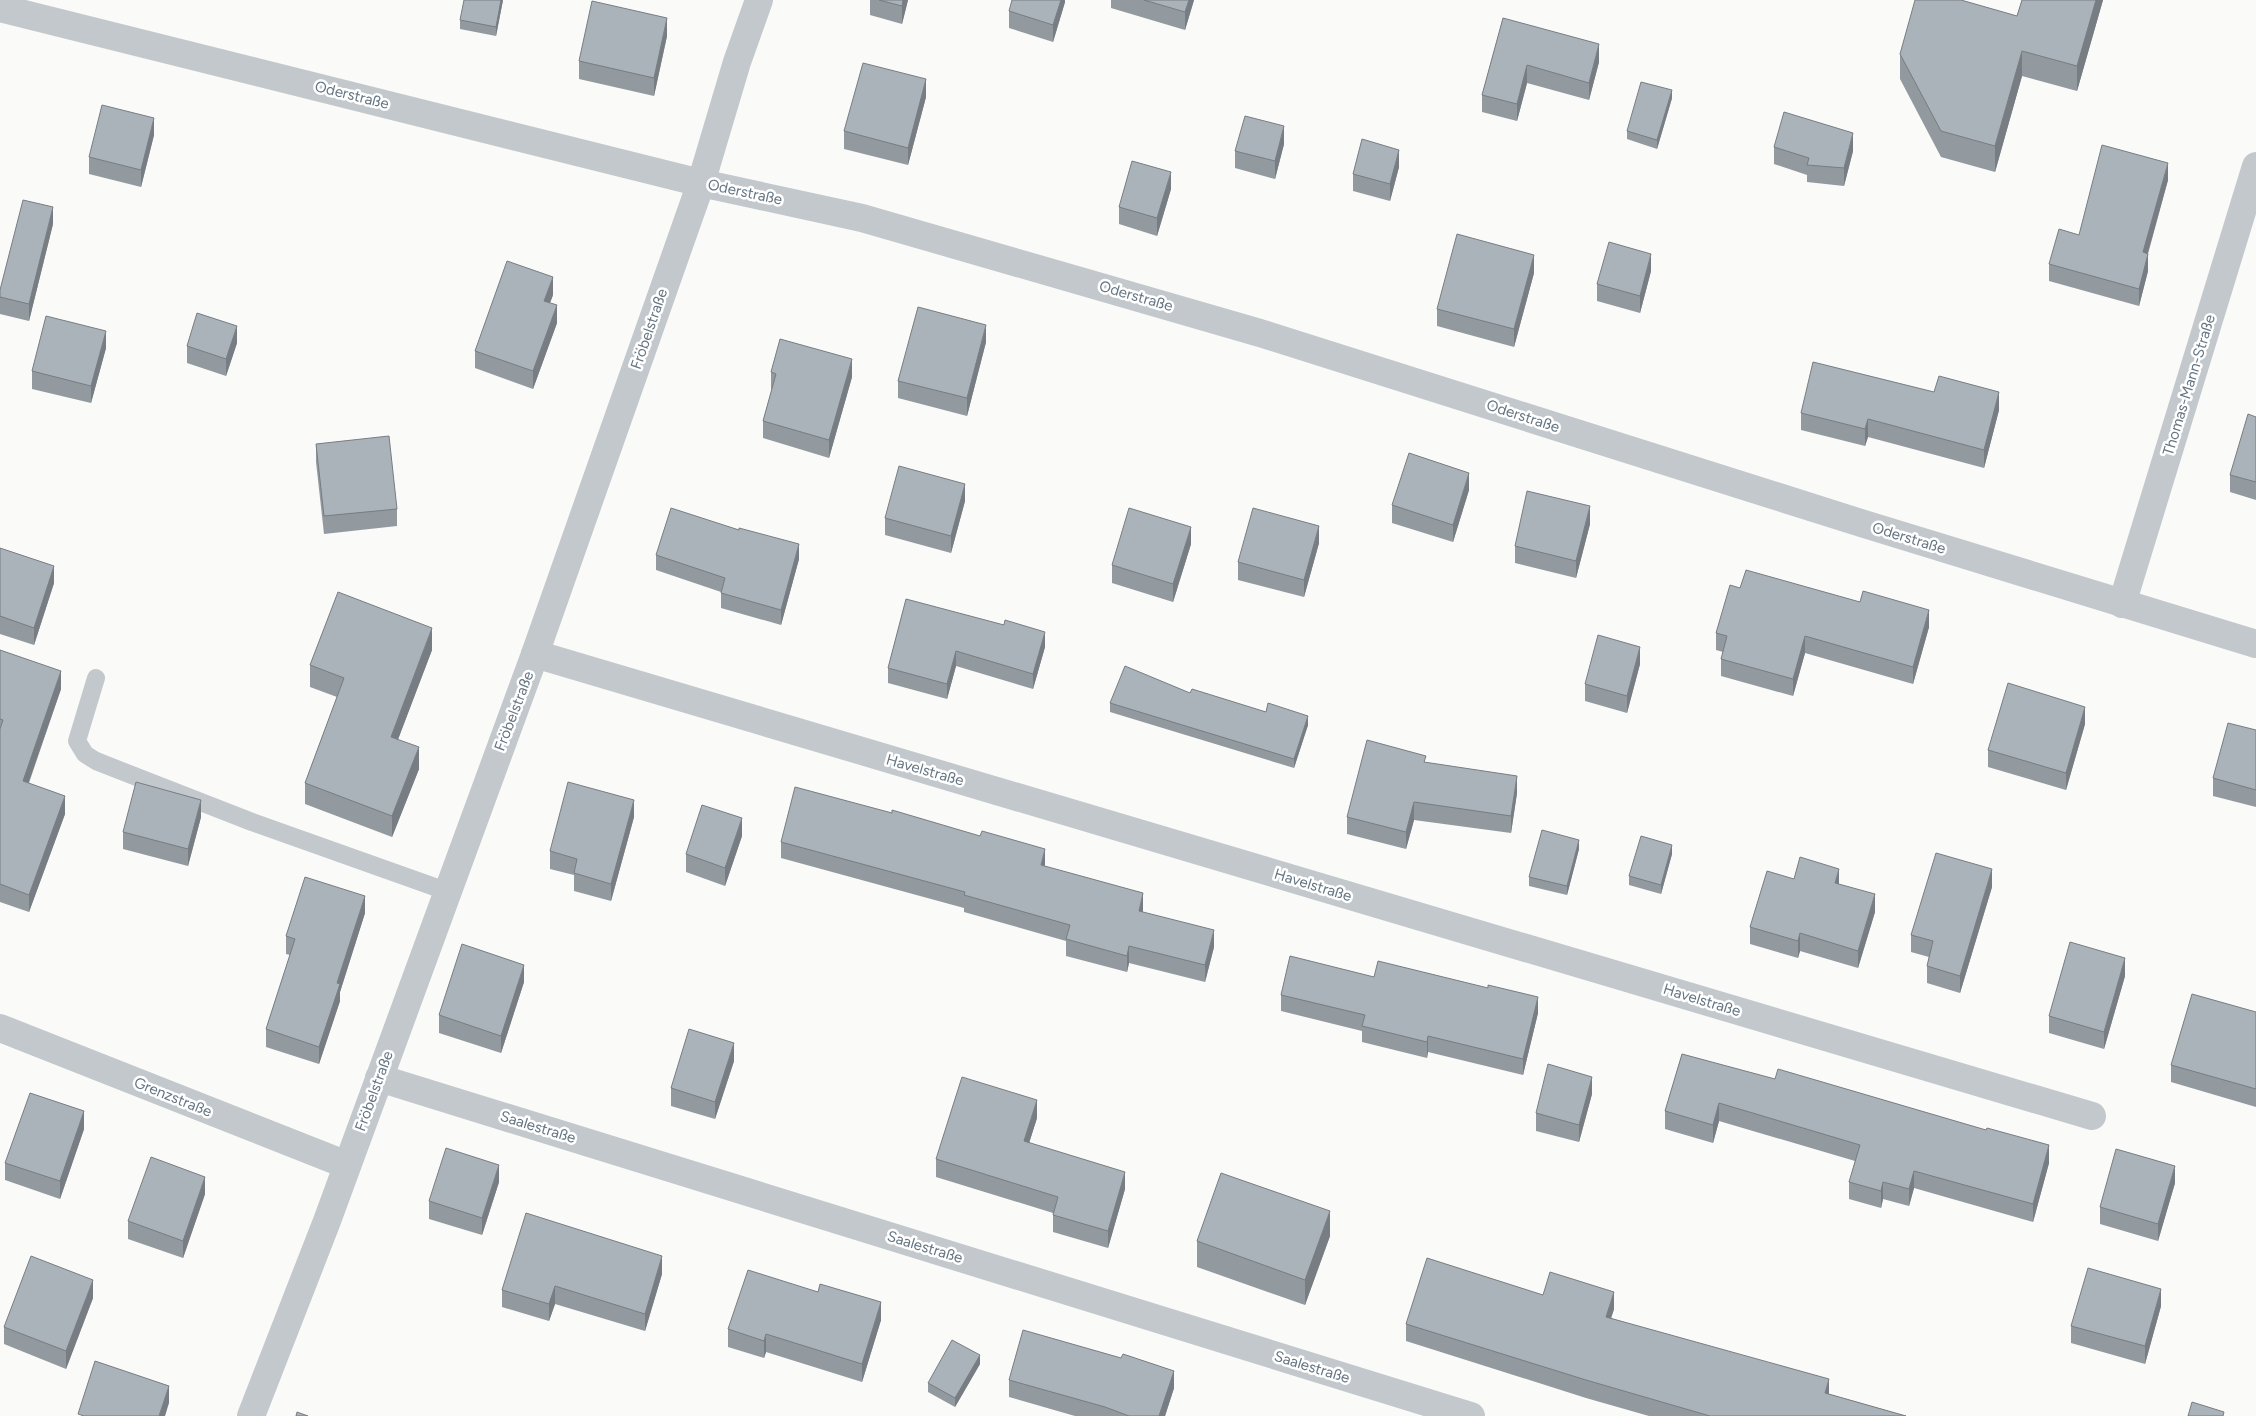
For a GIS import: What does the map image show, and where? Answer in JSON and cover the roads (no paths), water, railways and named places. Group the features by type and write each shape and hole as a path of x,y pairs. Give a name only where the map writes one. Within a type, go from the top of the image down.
{"street":[{"name":"Fröbelstraße","path":"251,1416 347,1165 446,890 535,654 701,183 759,0"},
{"name":"Oderstraße","path":"0,8 701,183 862,218 1142,297 2122,604 2256,644"},
{"name":"Thomas-Mann-Straße","path":"2122,604 2256,166"},
{"name":"Havelstraße","path":"535,654 2092,1116"},
{"name":"Grenzstraße","path":"0,1028 347,1165"},
{"name":"Saalestraße","path":"379,1078 1471,1416"}],"lane":[{"path":"96,678 76,741 85,754 96,761 252,822 446,890"}]}
